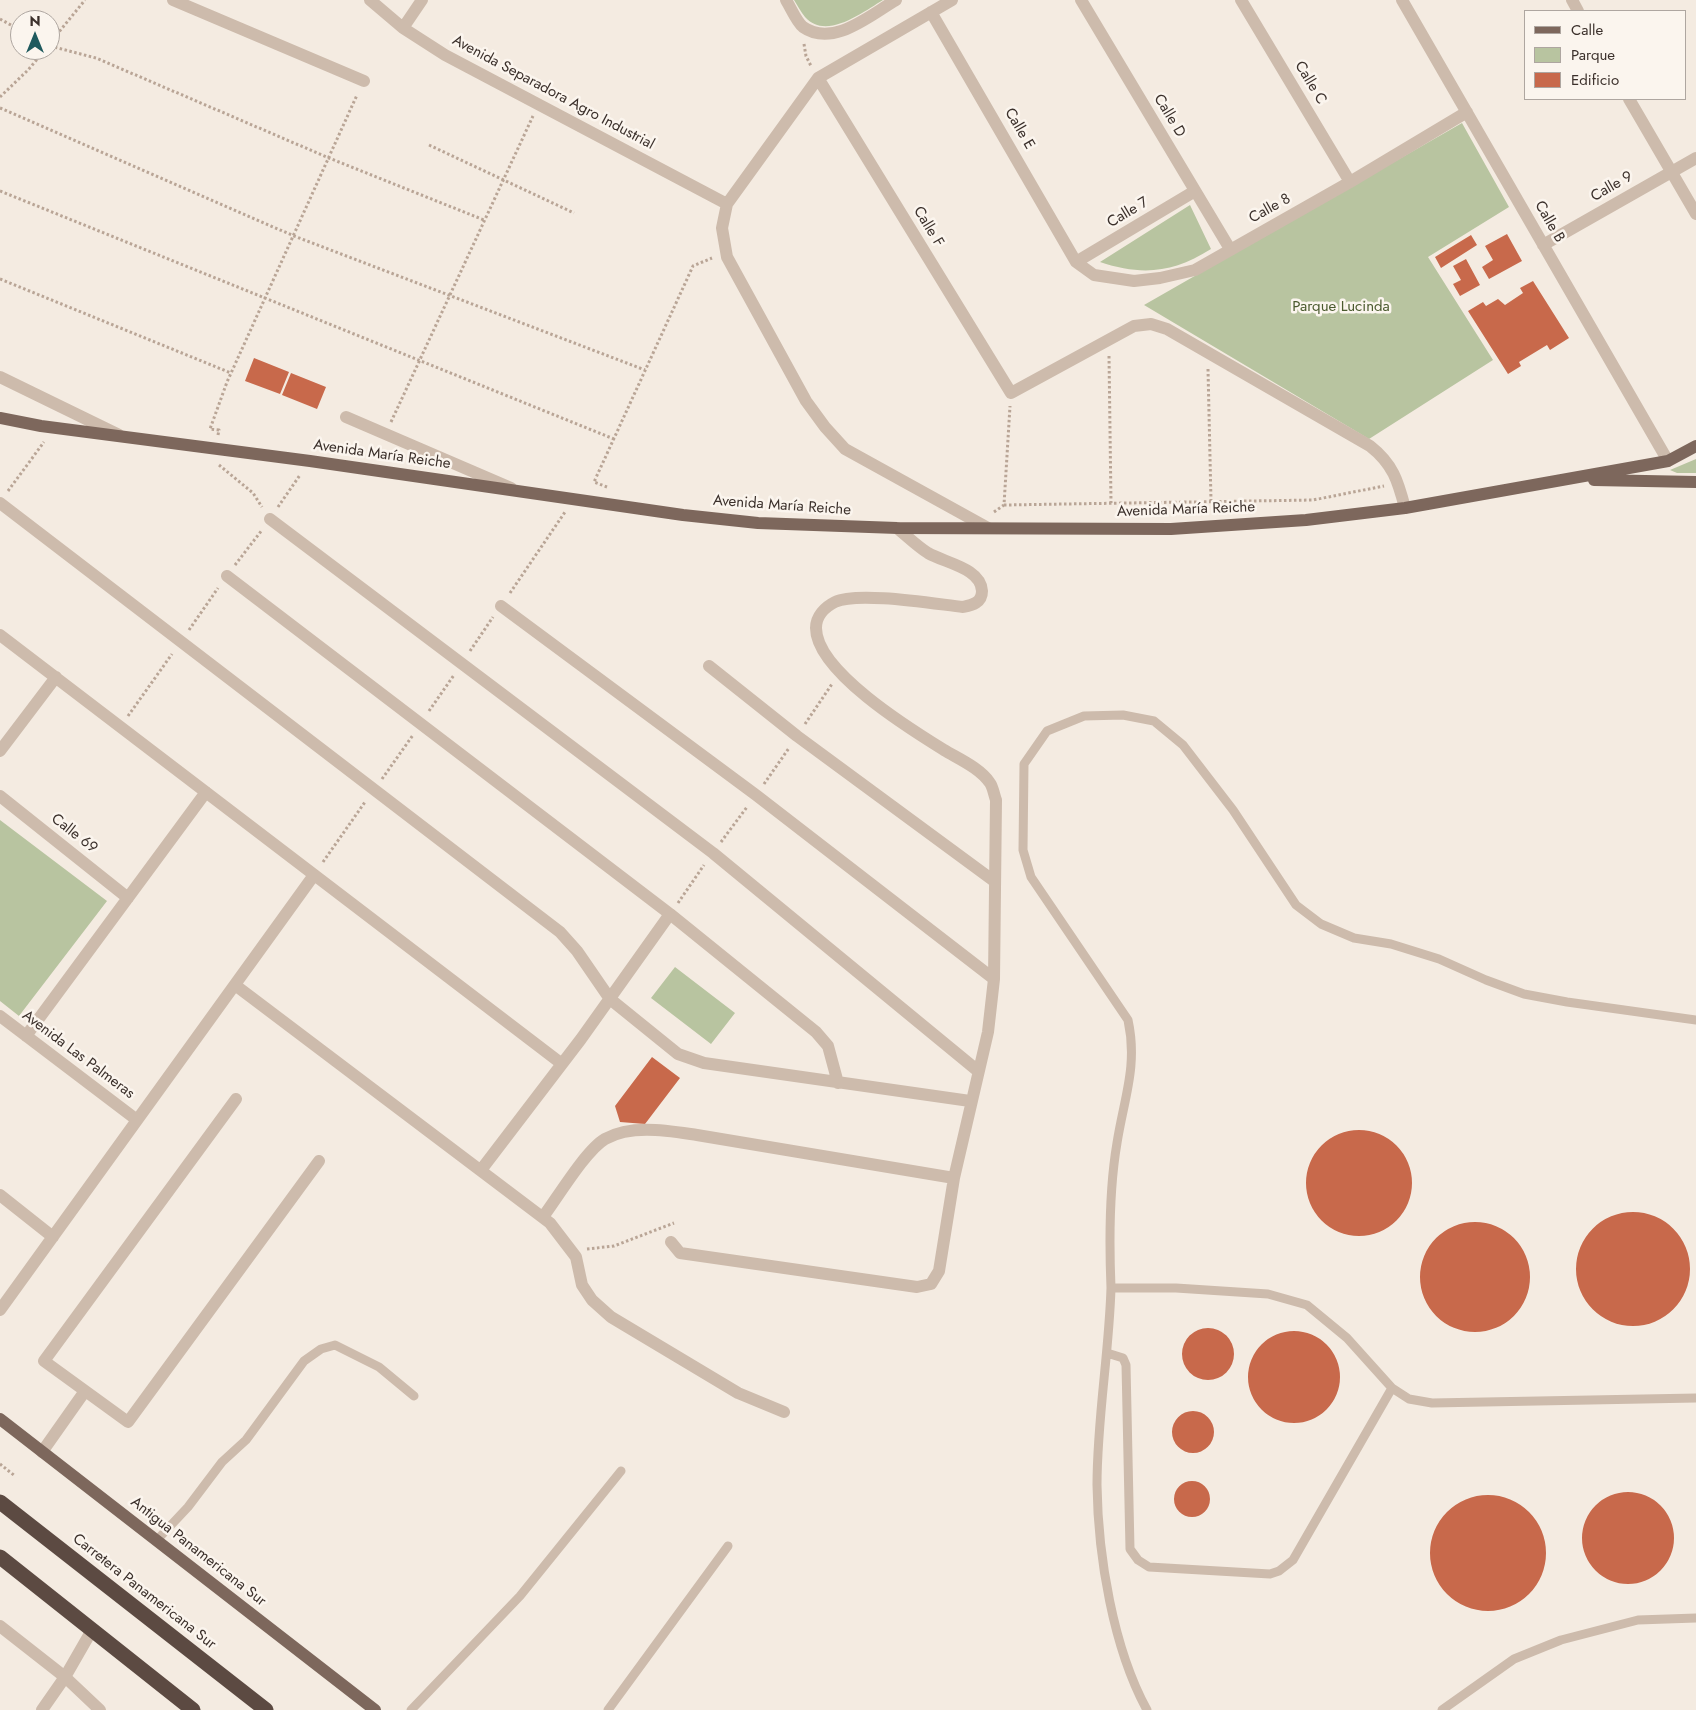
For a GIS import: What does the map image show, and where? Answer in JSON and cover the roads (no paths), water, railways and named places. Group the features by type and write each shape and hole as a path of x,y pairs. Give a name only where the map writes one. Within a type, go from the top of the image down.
{"highway":[{"name":"Carretera Panamericana Sur","path":"0,1502 266,1710"},
{"path":"0,1557 193,1710"}],"main road":[{"name":"Avenida María Reiche","path":"0,418 54,428 310,461 606,504 758,523 897,528 984,526 1179,529 1306,520 1405,508 1668,461 1696,446"},
{"name":"Avenida María Reiche","path":"1566,480 1696,482"},
{"name":"Antigua Panamericana Sur","path":"0,1419 375,1710"}],"street":[{"path":"173,0 364,80"},
{"name":"Avenida Separadora Agro Industrial","path":"370,0 403,28 445,55 727,204"},
{"path":"403,28 422,0"},
{"path":"786,0 802,26 816,33 827,34 846,30 896,0"},
{"path":"952,0 818,78 727,204 722,228 726,252 806,401 845,449 984,526"},
{"name":"Calle D","path":"1081,0 1230,250"},
{"name":"Calle C","path":"1241,0 1350,182"},
{"name":"Calle B","path":"1402,0 1668,461"},
{"name":"Calle E","path":"931,12 1076,262"},
{"name":"Calle F","path":"818,78 1011,393 1109,338 1134,326 1151,324 1167,329 1370,446 1386,458 1399,483 1405,508"},
{"path":"1630,100 1696,214"},
{"name":"Calle 8","path":"1076,262 1094,275 1134,281 1160,278 1195,270 1350,182 1466,112"},
{"name":"Calle 9","path":"1543,245 1696,158"},
{"name":"Calle 7","path":"1076,262 1196,191"},
{"path":"0,377 124,437"},
{"path":"346,418 519,491"},
{"path":"3,499 181,641 560,932 577,951 610,999 678,1054 704,1063 970,1102"},
{"path":"270,519 461,665 713,853 978,1071"},
{"path":"671,1242 680,1253 916,1287 931,1284 939,1271 954,1178 970,1102 988,1032 994,980 996,800 991,783 979,772 900,722 840,673 818,642 816,626 821,612 836,601 860,598 963,607 976,604 982,595 982,584 975,575 927,552 897,528"},
{"path":"227,576 670,914 816,1032 828,1046 838,1083"},
{"path":"501,606 756,795 994,980"},
{"path":"0,635 562,1064"},
{"path":"709,666 797,736 994,881"},
{"path":"0,751 56,677"},
{"path":"26,1036 206,792"},
{"name":"Calle 69","path":"0,796 128,898"},
{"path":"0,1310 314,875"},
{"path":"481,1170 610,999 670,914"},
{"path":"235,985 550,1223 576,1257 582,1285 592,1300 611,1317 738,1393 784,1412"},
{"name":"Avenida Las Palmeras","path":"0,1016 137,1120"},
{"path":"236,1099 44,1360 85,1391 128,1422 319,1161"},
{"path":"543,1217 594,1147 606,1138 622,1133 643,1130 664,1130 697,1135 954,1178"},
{"path":"0,1195 53,1237"},
{"path":"42,1452 85,1391"},
{"path":"0,1626 65,1677 100,1710"},
{"path":"42,1710 65,1677 92,1630"}],"lane":[{"path":"1147,1710 1133,1685 1117,1635 1101,1549 1097,1485 1111,1288 1110,1243 1116,1145 1133,1062 1132,1039 1128,1020 1031,877 1023,850 1024,764 1047,731 1084,716 1123,716 1154,721 1189,752 1234,810 1296,905 1321,924 1354,938 1390,944 1438,959 1524,994 1696,1020"},
{"path":"1111,1288 1176,1288 1268,1294 1307,1305 1347,1338 1392,1388 1409,1399 1432,1403 1696,1398"},
{"path":"157,1540 188,1507 222,1462 246,1440 304,1360 321,1349 335,1345 359,1356 379,1367 414,1396"},
{"path":"1107,1354 1123,1358 1126,1365 1130,1549 1138,1560 1149,1568 1270,1574 1288,1566 1294,1560 1392,1388"},
{"path":"411,1710 520,1596 621,1471"},
{"path":"608,1710 728,1546"},
{"path":"1442,1710 1514,1660 1561,1640 1638,1620 1696,1618"}],"park label":[{"name":"Parque Lucinda","path":"1341,307"}]}
